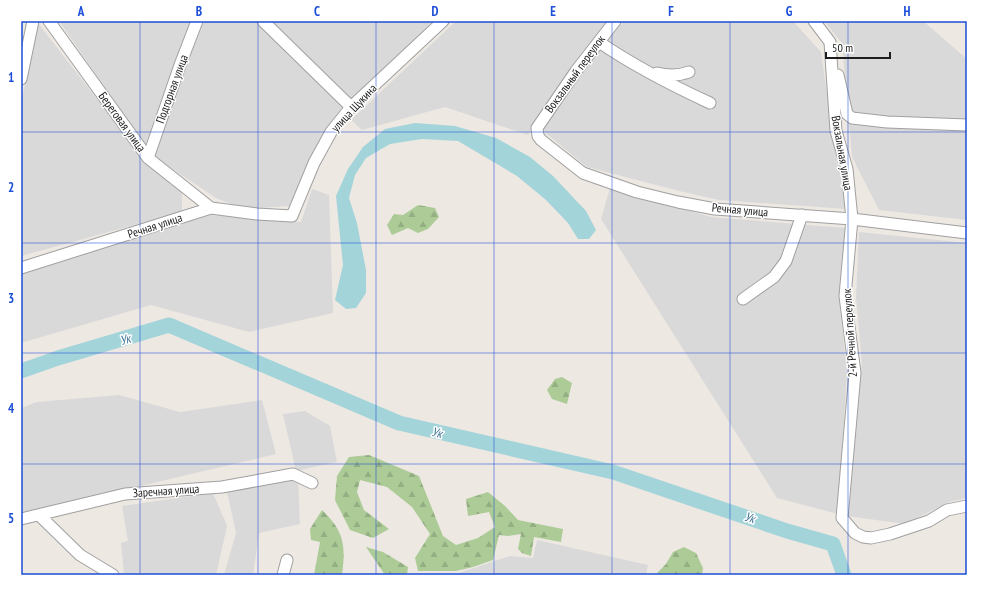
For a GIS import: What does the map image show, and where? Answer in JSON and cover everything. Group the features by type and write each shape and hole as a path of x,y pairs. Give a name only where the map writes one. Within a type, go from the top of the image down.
{"street":[{"name":"Береговая улица","path":"49,21 148,158 211,208"},
{"name":"Подгорная улица","path":"148,158 197,21"},
{"path":"263,21 351,107"},
{"name":"улица Щукина","path":"292,216 314,163 331,132 351,107 443,21"},
{"name":"Вокзальный переулок","path":"537,128 576,71 615,21"},
{"path":"814,21 830,42 847,114 852,118 887,122 967,125"},
{"path":"21,79 28,26"},
{"path":"599,42 645,71 710,103"},
{"name":"Вокзальная улица","path":"830,42 836,131 847,169 852,218"},
{"path":"645,71 671,76 689,72"},
{"name":"Речная улица","path":"537,128 538,136 541,140 583,173 637,192 678,202 715,208 852,218 967,233"},
{"name":"Речная улица","path":"21,268 211,208 257,214 292,216"},
{"path":"743,299 774,277 786,261 802,215"},
{"name":"2-й Речной переулок","path":"852,218 845,296 855,373 842,518 855,533 863,537 871,538 890,534 929,521 948,510 967,506"},
{"name":"Заречная улица","path":"21,519 125,494 222,487 293,474 312,483"},
{"path":"39,515 80,555 113,575"},
{"path":"283,575 287,560"}],"shaded area":[{"path":"59,21 194,21 174,64 145,146"},
{"path":"204,21 256,21 343,106 308,161 289,206 244,209 216,198 153,156 185,66"},
{"path":"270,21 433,21 351,101"},
{"path":"456,21 611,21 572,71 528,135 445,107 362,130 351,120"},
{"path":"624,21 793,21 821,52 833,136 844,172 846,209 719,200 679,191 587,167 542,130 593,55"},
{"path":"824,21 923,21 967,59 967,220 879,210 852,157 842,43"},
{"path":"38,23 145,161 182,191 182,212 21,256 22,98"},
{"path":"610,188 711,217 846,228 839,297 847,372 838,514 777,498 601,219"},
{"path":"312,189 329,195 333,313 249,332 151,305 21,343 21,274 211,215 301,222"},
{"path":"859,232 967,243 967,498 949,502 905,524 847,516 862,362 856,297"},
{"path":"119,395 180,412 262,400 276,454 21,514 21,408 37,402"},
{"path":"305,411 330,426 337,462 296,471 283,414"},
{"path":"298,479 300,524 259,533 253,575 224,575 236,533 227,492"},
{"path":"213,493 227,526 216,575 124,575 121,543 128,541 122,506"},
{"path":"537,540 648,565 646,575 420,575 459,573 510,556 533,558"}],"green space":[{"path":"418,205 435,208 439,217 428,229 418,233 408,228 392,235 387,225 394,214 403,215"},
{"path":"562,377 572,383 567,404 552,399 547,390 555,379"},
{"path":"369,455 419,476 443,536 456,545 478,538 495,527 489,512 468,516 466,499 488,492 505,506 518,520 563,529 561,542 534,537 531,556 522,553 518,549 521,534 508,536 499,535 493,560 456,571 418,571 415,558 430,534 412,507 387,487 360,480 357,492 364,510 389,529 373,538 350,530 335,500 337,476 349,457"},
{"path":"322,510 335,525 342,539 344,555 342,575 314,575 320,542 311,540 310,529"},
{"path":"366,547 383,552 408,567 407,575 385,575"},
{"path":"684,547 696,553 703,568 702,575 655,575 666,564 673,552"}],"water":[{"path":"415,123 455,126 496,138 530,157 553,176 586,211 596,230 589,239 578,239 568,223 546,200 517,176 458,141 422,139 390,144 366,158 355,175 349,198 357,223 366,270 366,293 356,308 346,309 335,300 343,265 336,196 348,169 363,147 385,129"}],"waterway":[{"name":"Ук","path":"21,371 58,358 169,325 399,423 613,472 787,531 833,544 844,575"}]}
